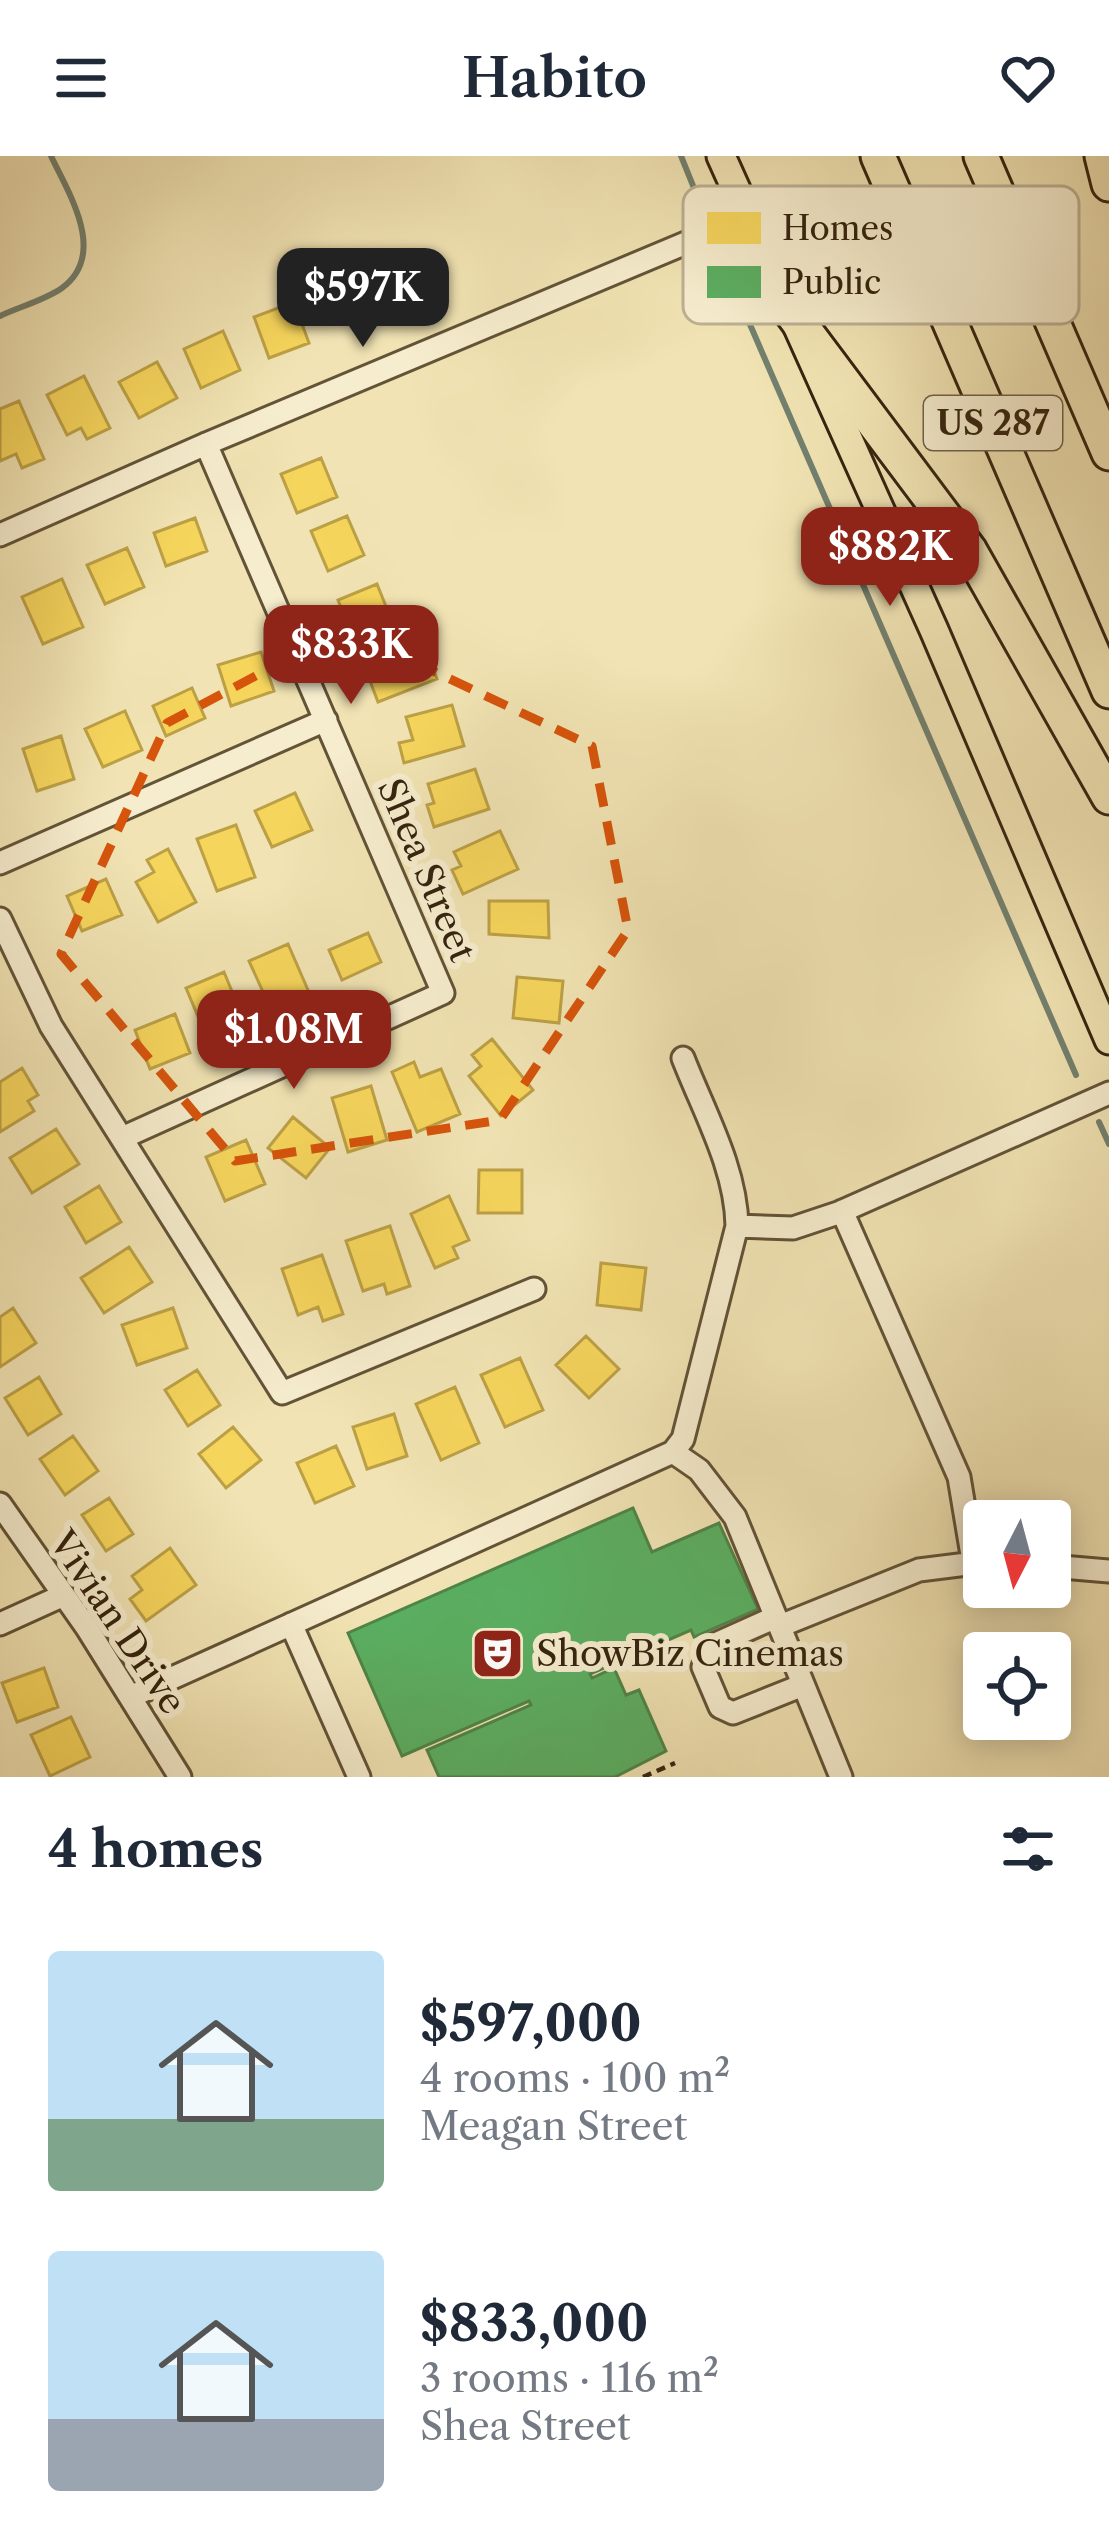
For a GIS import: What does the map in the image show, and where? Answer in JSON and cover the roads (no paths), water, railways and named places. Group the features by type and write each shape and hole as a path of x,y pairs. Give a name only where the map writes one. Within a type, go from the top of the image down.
{"highway":[{"name":"US 287","path":"878,156 891,186"},
{"name":"US 287","path":"981,156 994,186"},
{"path":"1102,156 1109,184"},
{"path":"800,324 970,550 1109,797"},
{"name":"US 287","path":"951,324 1109,691"},
{"name":"US 287","path":"1053,324 1109,453"}],"main road":[{"path":"721,156 734,186"},
{"path":"796,324 934,630 1109,1040"}],"street":[{"path":"0,535 683,244"},
{"name":"Shea Street","path":"122,1138 443,993 206,444"},
{"path":"0,863 326,720"},
{"path":"0,919 51,1026 282,1393 534,1289"},
{"path":"130,1696 673,1452 683,1439 737,1226 732,1184 683,1058"},
{"path":"737,1226 793,1228 842,1211 1109,1093"},
{"path":"842,1211 959,1477 964,1500"},
{"path":"673,1452 699,1470 735,1517 841,1777"},
{"name":"Vivian Drive","path":"0,1504 180,1777"},
{"path":"803,1685 733,1713 720,1707 703,1666 711,1646 920,1570 963,1564"},
{"path":"1071,1568 1109,1571"},
{"path":"0,1624 64,1595"},
{"path":"291,1624 359,1777"}],"waterway":[{"path":"0,316 62,288 82,258 75,206 51,156"},
{"path":"681,156 693,186"},
{"path":"750,324 1076,1075"},
{"path":"1099,1122 1109,1144"}],"place":[{"name":"ShowBiz Cinemas","path":"497,1653"}]}
